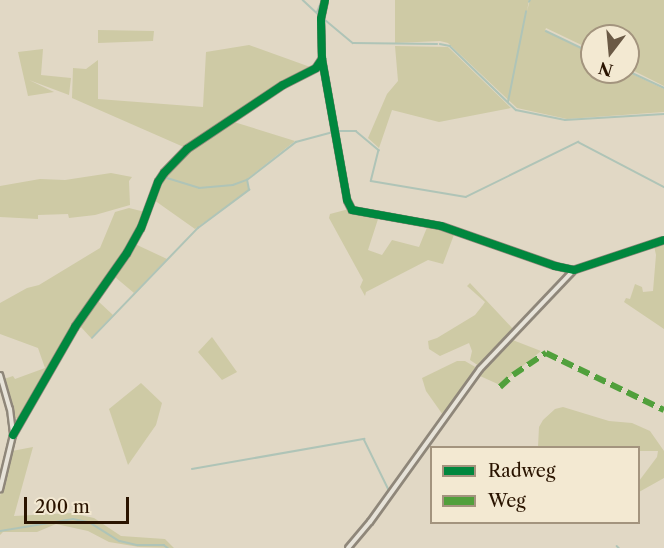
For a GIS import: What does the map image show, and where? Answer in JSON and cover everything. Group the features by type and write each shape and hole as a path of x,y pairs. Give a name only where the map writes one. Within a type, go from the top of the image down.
{"street":[{"path":"325,0 321,19 322,59 349,208 441,226 555,266 574,270"},
{"path":"13,435 75,327 127,253 141,228 164,173 187,149 283,85 316,68 322,59"},
{"path":"316,68 326,72"},
{"path":"348,548 370,522 480,369 574,270 664,240"},
{"path":"0,375 13,423 13,435 0,489"},
{"path":"13,423 20,424"}],"shaded area":[{"path":"395,0 529,0 527,11 530,0 664,0 664,86 640,74 640,24 580,24 580,44 546,28 545,31 580,48 580,84 640,84 640,78 664,89 664,112 567,119 517,108 448,43 440,41 395,43"},
{"path":"98,30 154,31 153,41 98,43"},
{"path":"249,45 313,68 186,148 72,98 73,68 86,69 98,60 98,99 203,107 206,52"},
{"path":"395,46 448,47 511,108 439,122 392,110 379,148 368,138 387,94 398,81"},
{"path":"43,49 41,75 71,78 69,95 29,80 54,92 28,96 18,52"},
{"path":"234,122 295,141 247,179 249,190 195,229 154,200 156,190 170,170 188,151"},
{"path":"111,173 132,177 129,181 130,205 95,215 69,218 68,214 38,215 38,219 0,217 0,186 40,179 65,180"},
{"path":"129,208 145,212 126,251 74,326 21,419 15,418 4,379 13,376 15,379 45,368 38,348 0,334 0,303 27,288 39,285 100,248 115,212"},
{"path":"349,209 379,216 368,250 382,255 392,240 419,247 428,225 455,232 443,264 428,260 366,292 365,296 360,287 363,280 329,218 330,214"},
{"path":"664,242 664,329 624,302 626,298 630,299 635,284 642,287 643,292 653,291 656,255 654,246"},
{"path":"135,244 167,259 134,293 115,277"},
{"path":"470,283 514,330 479,366 470,360 472,351 469,343 440,356 429,349 428,341 475,315 483,305 485,302 467,286"},
{"path":"98,301 113,315 91,338 80,326"},
{"path":"212,337 237,372 222,380 198,352"},
{"path":"510,339 541,351 500,385 480,376 482,369"},
{"path":"457,361 465,361 477,368 443,415 426,391 422,378"},
{"path":"141,383 162,403 156,425 128,465 109,409"},
{"path":"563,407 609,421 632,423 650,431 664,451 664,478 640,491 640,480 657,457 658,451 640,451 640,446 538,446 539,427 555,409"},
{"path":"33,447 14,516 71,513 94,518 121,536 165,539 174,548 139,547 109,542 88,531 56,524 37,532 3,532 0,535 0,496 12,451"}],"waterway":[{"path":"303,0 319,15"},
{"path":"317,12 322,0"},
{"path":"508,102 526,12"},
{"path":"323,18 353,43 437,44"},
{"path":"546,31 580,47"},
{"path":"440,44 450,46 516,110 565,120 664,114"},
{"path":"640,77 664,88"},
{"path":"338,131 356,131 379,150 371,181 466,197 578,142 664,187"},
{"path":"164,177 199,188 233,185 247,180 296,142 334,132"},
{"path":"92,338 198,228 249,190 247,180"},
{"path":"192,469 364,439 389,490"},
{"path":"0,479 5,462"},
{"path":"0,531 73,519 89,522 120,541 138,545 164,545 168,548"}],"marked path":[{"path":"500,387 513,375 546,353 664,410"}],"cycle path":[{"path":"325,0 321,19 322,59 347,200 352,210 441,226 555,266 574,270 664,240"},
{"path":"13,435 75,327 127,253 141,228 158,182 164,173 187,149 283,85 316,68 322,59"}]}
